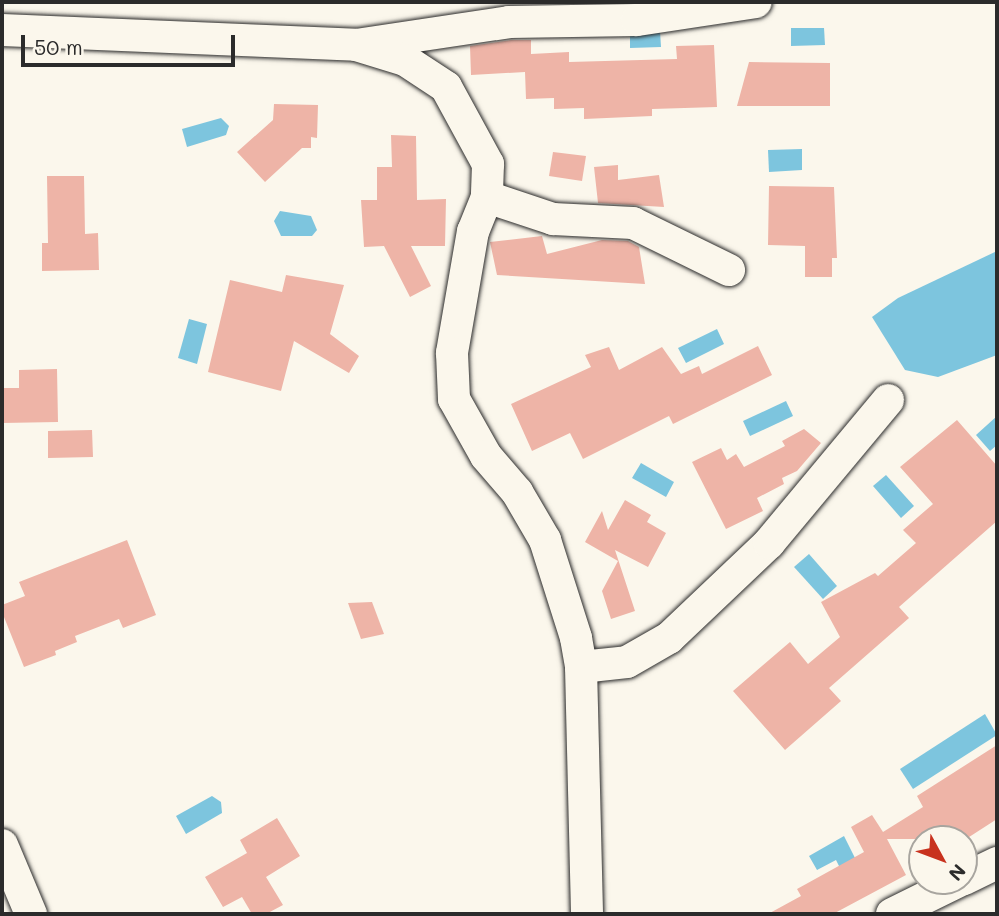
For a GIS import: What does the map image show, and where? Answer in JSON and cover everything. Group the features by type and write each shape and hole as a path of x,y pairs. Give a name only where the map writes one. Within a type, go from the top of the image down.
{"street":[{"path":"2,30 356,45 509,22 637,20 756,2"},
{"path":"356,45 405,60 446,87 488,164 487,197 474,231 452,353 454,399 486,456 517,492 545,540 581,667 587,914"},
{"path":"487,197 553,219 633,223 729,270"},
{"path":"581,667 627,662 669,638 769,543 888,400"},
{"path":"2,845 32,914"},
{"path":"978,872 997,863"},
{"path":"892,914 931,895"}],"water":[{"path":"791,28 824,28 825,45 791,46"},
{"path":"660,31 661,47 630,48 630,32"},
{"path":"221,118 229,126 226,135 187,147 182,129"},
{"path":"802,149 802,170 769,172 768,150"},
{"path":"280,211 311,216 317,230 312,236 281,236 274,221"},
{"path":"997,251 997,355 938,377 905,370 872,317 898,298"},
{"path":"189,319 207,324 197,364 178,358"},
{"path":"717,329 724,344 686,363 678,348"},
{"path":"786,401 793,416 750,436 743,421"},
{"path":"997,416 997,445 990,451 976,435"},
{"path":"641,463 674,482 666,497 632,478"},
{"path":"886,475 914,506 901,518 873,486"},
{"path":"809,554 837,586 823,599 794,567"},
{"path":"985,714 997,735 913,789 900,769"},
{"path":"212,796 221,802 222,813 186,834 176,816"},
{"path":"844,836 856,860 840,868 836,860 817,870 809,856"}],"building":[{"path":"531,40 531,54 569,52 569,62 677,59 676,46 714,45 717,107 652,109 652,116 584,119 584,108 554,109 554,98 526,99 525,72 471,75 470,46"},
{"path":"749,62 830,63 830,106 737,106"},
{"path":"274,104 318,105 317,138 311,137 311,148 302,148 265,182 237,152 273,120"},
{"path":"391,135 416,136 417,200 446,199 445,246 411,246 431,286 410,297 384,246 364,247 361,200 377,200 377,167 392,167"},
{"path":"553,152 586,156 582,181 549,176"},
{"path":"618,165 618,180 659,175 664,207 598,203 594,167"},
{"path":"47,176 84,176 85,234 98,233 99,270 42,271 42,243 48,243"},
{"path":"769,186 834,187 837,258 832,258 832,277 805,277 805,246 768,245"},
{"path":"542,236 547,254 602,240 628,241 639,247 645,284 497,275 490,242"},
{"path":"286,275 344,285 330,334 359,356 349,373 294,341 281,391 208,372 230,280 282,292"},
{"path":"758,346 772,375 673,424 669,416 583,459 570,433 532,451 511,404 591,367 585,355 609,347 619,370 662,347 681,374 699,366 702,374"},
{"path":"57,369 58,422 2,423 2,388 19,388 19,370"},
{"path":"957,420 997,466 997,521 899,607 909,618 829,688 841,701 785,750 733,691 790,642 808,664 840,637 821,602 875,573 878,576 916,543 903,530 933,504 900,467"},
{"path":"804,429 821,443 797,471 782,478 784,484 757,498 763,511 726,529 692,462 721,448 727,460 736,454 744,467 785,446 782,441"},
{"path":"92,430 93,457 48,458 48,431"},
{"path":"625,500 651,515 647,522 666,533 648,567 615,550 635,611 611,619 602,591 618,561 585,542 602,511 608,530"},
{"path":"127,540 156,615 123,628 119,619 75,636 77,642 55,651 56,655 24,667 2,612 2,605 25,596 19,582"},
{"path":"372,602 384,634 361,639 348,603"},
{"path":"997,745 997,819 978,831 978,825 908,825 908,839 887,839 906,875 833,914 768,914 801,896 797,889 864,852 851,827 872,815 883,832 923,807 917,796"},
{"path":"277,818 300,856 266,877 283,905 266,914 252,914 242,897 223,907 205,877 247,853 240,840"}]}
